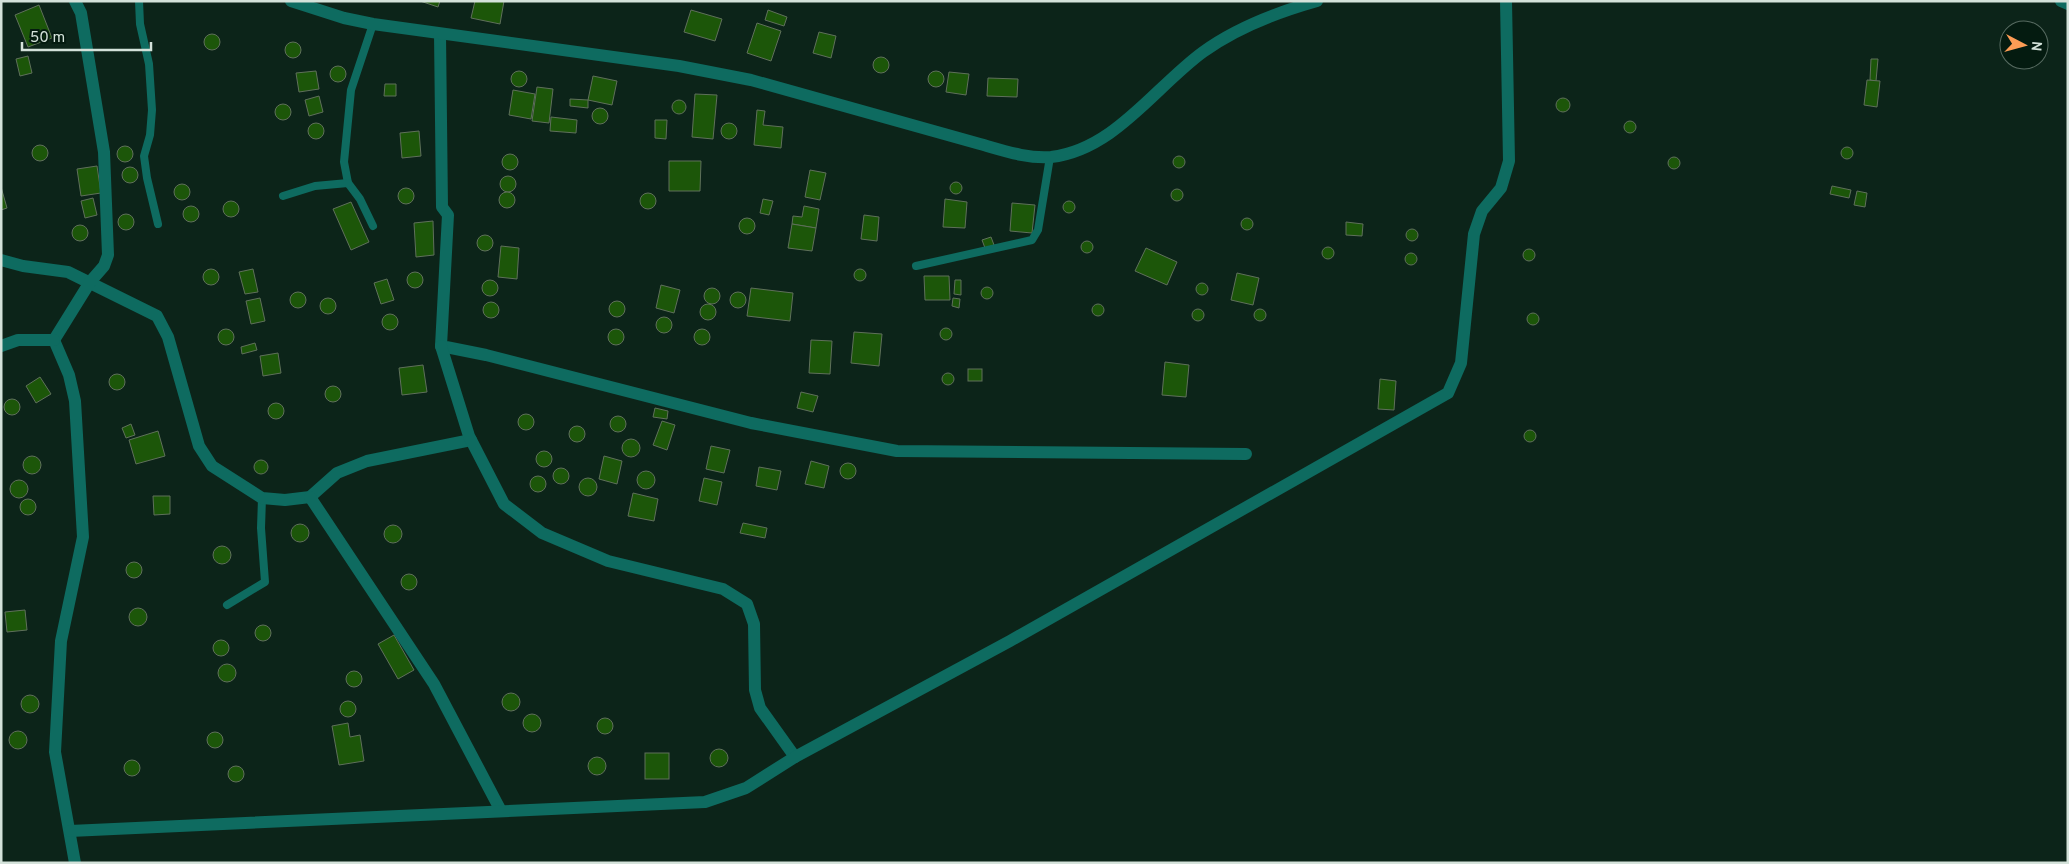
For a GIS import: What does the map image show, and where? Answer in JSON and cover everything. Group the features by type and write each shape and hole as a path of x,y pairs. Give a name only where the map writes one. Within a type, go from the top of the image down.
{"street":[{"path":"54,340 90,282 104,266 108,255 104,152 81,14 75,1"},
{"path":"290,1 336,16 373,24 680,66 751,80 1017,154 1050,157 1070,153 1120,125 1184,68 1225,38 1271,16 1317,1"},
{"path":"70,831 705,802 746,788 795,758 1010,641 1448,393 1461,363 1474,234 1482,211 1501,188 1509,162 1506,1"},
{"path":"2061,1 2068,4"},
{"path":"440,34 442,207 448,215 441,346 471,440 504,504 542,533 608,561 723,589 747,604 754,624 754,690 760,708 795,758"},
{"path":"1,260 23,266 68,272 157,316 168,337 199,446 212,466 262,498 285,500 310,497 337,472 367,461 471,440"},
{"path":"1,346 18,340 54,340"},
{"path":"54,340 69,375 75,401 83,537 61,641 54,752 76,863"},
{"path":"441,346 486,355 752,423 897,451 1246,454"},
{"path":"310,497 434,684 501,811"}],"lane":[{"path":"139,1 140,24 149,64 152,110 150,135 144,156 146,178 158,224"},
{"path":"373,24 351,90 344,162 348,183 360,199 373,226"},
{"path":"916,266 1032,240 1038,230 1050,157"},
{"path":"283,196 315,186 348,183"},
{"path":"227,605 265,582 261,528 262,498"}],"building":[{"path":"420,1 440,1 438,7"},
{"path":"475,1 504,1 500,24 471,18"},
{"path":"39,5 52,38 28,47 15,15"},
{"path":"691,10 722,19 715,41 684,32"},
{"path":"768,10 787,17 784,26 765,20"},
{"path":"757,23 781,31 771,61 747,53"},
{"path":"819,32 836,36 831,58 813,53"},
{"path":"212,34 220,42 212,50 204,42"},
{"path":"293,42 301,50 293,58 285,50"},
{"path":"28,56 32,73 20,76 16,59"},
{"path":"881,57 889,65 881,73 873,65"},
{"path":"1871,59 1878,59 1876,81 1870,80"},
{"path":"338,66 346,74 338,82 330,74"},
{"path":"316,71 319,89 299,92 296,73"},
{"path":"519,71 527,79 519,87 511,79"},
{"path":"936,71 944,79 936,87 928,79"},
{"path":"949,72 969,74 966,95 946,92"},
{"path":"593,76 617,81 612,105 588,100"},
{"path":"988,78 1018,79 1017,97 987,96"},
{"path":"1867,80 1880,81 1877,107 1864,105"},
{"path":"385,84 396,84 396,96 384,96"},
{"path":"537,87 553,89 549,123 532,121"},
{"path":"513,90 535,94 531,119 509,115"},
{"path":"695,94 717,95 713,139 692,137"},
{"path":"319,96 323,112 309,116 305,100"},
{"path":"1560,98 1566,98 1570,105 1566,112 1560,112 1556,108 1556,102"},
{"path":"570,99 588,100 588,108 570,106"},
{"path":"679,100 684,102 686,107 684,112 679,114 674,112 672,107 674,102"},
{"path":"283,104 291,112 283,120 275,112"},
{"path":"600,108 608,116 600,124 592,116"},
{"path":"757,110 765,111 763,125 783,127 781,148 754,145"},
{"path":"551,117 577,120 576,133 550,131"},
{"path":"655,120 667,120 666,139 655,138"},
{"path":"1632,121 1635,122 1635,132 1628,133 1625,132 1624,125 1625,122"},
{"path":"316,123 324,131 316,139 308,131"},
{"path":"729,123 737,131 729,139 721,131"},
{"path":"419,131 421,156 402,158 400,133"},
{"path":"40,145 48,153 40,161 32,153"},
{"path":"125,146 133,154 125,162 117,154"},
{"path":"1849,147 1852,148 1852,158 1845,159 1842,158 1841,151 1842,148"},
{"path":"510,154 518,162 510,170 502,162"},
{"path":"1181,156 1184,157 1184,167 1177,168 1174,167 1173,160 1174,157"},
{"path":"1676,157 1679,158 1679,168 1672,169 1669,168 1668,161 1669,158"},
{"path":"669,161 701,161 700,191 669,191"},
{"path":"97,166 101,193 81,196 77,169"},
{"path":"130,167 138,175 130,183 122,175"},
{"path":"810,170 826,173 820,200 805,197"},
{"path":"508,176 516,184 508,192 500,184"},
{"path":"958,182 961,183 961,193 954,194 951,193 950,186 951,183"},
{"path":"182,184 190,192 182,200 174,192"},
{"path":"1832,186 1851,190 1849,198 1830,194"},
{"path":"1,187 7,208 1,210"},
{"path":"406,188 414,196 406,204 398,196"},
{"path":"1179,189 1182,190 1182,200 1175,201 1172,200 1171,193 1172,190"},
{"path":"1857,191 1867,193 1865,207 1854,205"},
{"path":"507,192 515,200 507,208 499,200"},
{"path":"648,193 656,201 648,209 640,201"},
{"path":"93,198 97,215 85,218 81,201"},
{"path":"763,199 773,201 769,215 760,213"},
{"path":"945,199 967,202 965,228 943,227"},
{"path":"231,201 239,209 231,217 223,209"},
{"path":"1071,201 1074,202 1074,212 1067,213 1064,212 1063,205 1064,202"},
{"path":"351,202 369,242 351,250 333,209"},
{"path":"1012,203 1035,205 1032,233 1010,231"},
{"path":"191,206 199,214 191,222 183,214"},
{"path":"804,206 819,209 816,228 792,224 793,216 802,217"},
{"path":"126,214 134,222 126,230 118,222"},
{"path":"864,215 879,217 877,241 861,239"},
{"path":"747,218 755,226 747,234 739,226"},
{"path":"1249,218 1252,219 1252,229 1245,230 1242,229 1241,222 1242,219"},
{"path":"433,221 434,255 416,257 414,223"},
{"path":"1346,222 1363,224 1362,236 1346,235"},
{"path":"792,224 816,228 812,251 788,248"},
{"path":"80,225 88,233 80,241 72,233"},
{"path":"1414,229 1417,230 1417,240 1410,241 1407,240 1406,233 1407,230"},
{"path":"485,235 493,243 485,251 477,243"},
{"path":"991,237 994,245 985,248 982,240"},
{"path":"1089,241 1092,242 1092,252 1085,253 1082,252 1081,245 1082,242"},
{"path":"501,246 519,248 517,279 498,277"},
{"path":"1330,247 1333,248 1333,258 1326,259 1323,258 1322,251 1323,248"},
{"path":"1146,248 1177,262 1167,285 1135,271"},
{"path":"1531,249 1534,250 1534,260 1527,261 1524,260 1523,253 1524,250"},
{"path":"1413,253 1416,254 1416,264 1409,265 1406,264 1405,257 1406,254"},
{"path":"211,269 219,277 211,285 203,277"},
{"path":"253,269 258,292 245,294 239,272"},
{"path":"862,269 865,270 865,280 858,281 855,280 854,273 855,270"},
{"path":"415,272 423,280 415,288 407,280"},
{"path":"1237,273 1259,278 1253,305 1231,300"},
{"path":"924,276 949,276 950,300 925,300"},
{"path":"387,279 394,300 381,304 374,283"},
{"path":"490,280 498,288 490,296 482,288"},
{"path":"955,280 961,280 961,295 954,294"},
{"path":"1204,283 1207,284 1207,294 1200,295 1197,294 1196,287 1197,284"},
{"path":"661,285 680,290 674,313 656,308"},
{"path":"989,287 992,288 992,298 985,299 982,298 981,291 982,288"},
{"path":"712,288 720,296 712,304 704,296"},
{"path":"751,288 793,293 790,321 747,316"},
{"path":"298,292 306,300 298,308 290,300"},
{"path":"738,292 746,300 738,308 730,300"},
{"path":"260,298 265,321 251,324 246,301"},
{"path":"328,298 336,306 328,314 320,306"},
{"path":"953,298 960,299 959,308 952,306"},
{"path":"617,301 625,309 617,317 609,309"},
{"path":"491,302 499,310 491,318 483,310"},
{"path":"708,304 716,312 708,320 700,312"},
{"path":"1100,304 1103,305 1103,315 1096,316 1093,315 1092,308 1093,305"},
{"path":"1200,309 1203,310 1203,320 1196,321 1193,320 1192,313 1193,310"},
{"path":"1262,309 1265,310 1265,320 1258,321 1255,320 1254,313 1255,310"},
{"path":"1535,313 1538,314 1538,324 1531,325 1528,324 1527,317 1528,314"},
{"path":"390,314 398,322 390,330 382,322"},
{"path":"664,317 672,325 664,333 656,325"},
{"path":"948,328 951,329 951,339 944,340 941,339 940,332 941,329"},
{"path":"226,329 234,337 226,345 218,337"},
{"path":"616,329 624,337 616,345 608,337"},
{"path":"702,329 710,337 702,345 694,337"},
{"path":"854,332 882,334 879,366 851,363"},
{"path":"811,340 832,341 830,374 809,373"},
{"path":"255,343 257,350 242,354 241,347"},
{"path":"278,353 281,373 263,376 260,356"},
{"path":"1165,362 1189,365 1186,397 1162,395"},
{"path":"423,365 427,392 402,395 399,368"},
{"path":"968,369 982,369 982,381 968,381"},
{"path":"950,373 953,374 953,384 946,385 943,384 942,377 943,374"},
{"path":"114,374 120,374 125,379 123,388 114,390 109,385 109,379"},
{"path":"40,377 51,394 36,403 26,386"},
{"path":"1380,379 1396,381 1394,410 1378,409"},
{"path":"333,386 341,394 333,402 325,394"},
{"path":"801,392 818,396 813,412 797,408"},
{"path":"9,399 15,399 20,404 18,413 9,415 4,410 4,404"},
{"path":"276,403 284,411 276,419 268,411"},
{"path":"655,408 668,411 667,419 653,417"},
{"path":"526,414 534,422 526,430 518,422"},
{"path":"618,416 626,424 618,432 610,424"},
{"path":"662,421 675,425 667,450 653,445"},
{"path":"131,424 135,435 126,438 122,428"},
{"path":"577,426 585,434 577,442 569,434"},
{"path":"1532,430 1535,431 1535,441 1528,442 1525,441 1524,434 1525,431"},
{"path":"158,431 165,456 136,464 129,440"},
{"path":"631,439 637,442 640,448 637,454 631,457 625,454 622,448 625,442"},
{"path":"711,446 730,450 724,473 706,469"},
{"path":"544,451 552,459 544,467 536,459"},
{"path":"32,456 38,459 41,465 38,471 32,474 26,471 23,465 26,459"},
{"path":"604,456 622,461 617,484 599,479"},
{"path":"261,460 266,462 268,467 266,472 261,474 256,472 254,467 256,462"},
{"path":"811,461 829,466 824,488 805,484"},
{"path":"848,463 856,471 848,479 840,471"},
{"path":"759,467 781,471 777,490 756,486"},
{"path":"561,468 569,476 561,484 553,476"},
{"path":"646,471 652,474 655,480 652,486 646,489 640,486 637,480 640,474"},
{"path":"538,476 546,484 538,492 530,484"},
{"path":"588,478 594,481 597,487 594,493 588,496 582,493 579,487 582,481"},
{"path":"704,478 722,482 717,505 699,501"},
{"path":"19,480 25,483 28,489 25,495 19,498 13,495 10,489 13,483"},
{"path":"633,493 658,499 654,521 628,516"},
{"path":"153,496 170,496 170,514 154,515"},
{"path":"25,499 31,499 36,504 34,513 25,515 20,510 20,504"},
{"path":"743,523 767,528 765,538 740,533"},
{"path":"300,524 306,527 309,533 306,539 300,542 294,539 291,533 294,527"},
{"path":"393,525 399,528 402,534 399,540 393,543 387,540 384,534 387,528"},
{"path":"222,546 228,549 231,555 228,561 222,564 216,561 213,555 216,549"},
{"path":"131,562 137,562 142,567 140,576 131,578 126,573 126,567"},
{"path":"406,574 412,574 417,579 415,588 406,590 401,585 401,579"},
{"path":"138,608 144,611 147,617 144,623 138,626 132,623 129,617 132,611"},
{"path":"25,610 27,630 7,632 5,612"},
{"path":"260,625 266,625 271,630 269,639 260,641 255,636 255,630"},
{"path":"394,635 414,670 398,679 378,644"},
{"path":"218,640 224,640 229,645 227,654 218,656 213,651 213,645"},
{"path":"227,664 233,667 236,673 233,679 227,682 221,679 218,673 221,667"},
{"path":"351,671 357,671 362,676 360,685 351,687 346,682 346,676"},
{"path":"511,693 517,696 520,702 517,708 511,711 505,708 502,702 505,696"},
{"path":"30,695 36,698 39,704 36,710 30,713 24,710 21,704 24,698"},
{"path":"345,701 351,701 356,706 354,715 345,717 340,712 340,706"},
{"path":"532,714 538,717 541,723 538,729 532,732 526,729 523,723 526,717"},
{"path":"602,718 608,718 613,723 611,732 602,734 597,729 597,723"},
{"path":"348,723 350,737 360,735 364,761 339,765 332,726"},
{"path":"18,731 24,734 27,740 24,746 18,749 12,746 9,740 12,734"},
{"path":"212,732 218,732 223,737 221,746 212,748 207,743 207,737"},
{"path":"719,749 725,752 728,758 725,764 719,767 713,764 710,758 713,752"},
{"path":"645,753 669,753 669,779 645,779"},
{"path":"597,757 603,760 606,766 603,772 597,775 591,772 588,766 591,760"},
{"path":"129,760 135,760 140,765 138,774 129,776 124,771 124,765"},
{"path":"233,766 239,766 244,771 242,780 233,782 228,777 228,771"}]}
